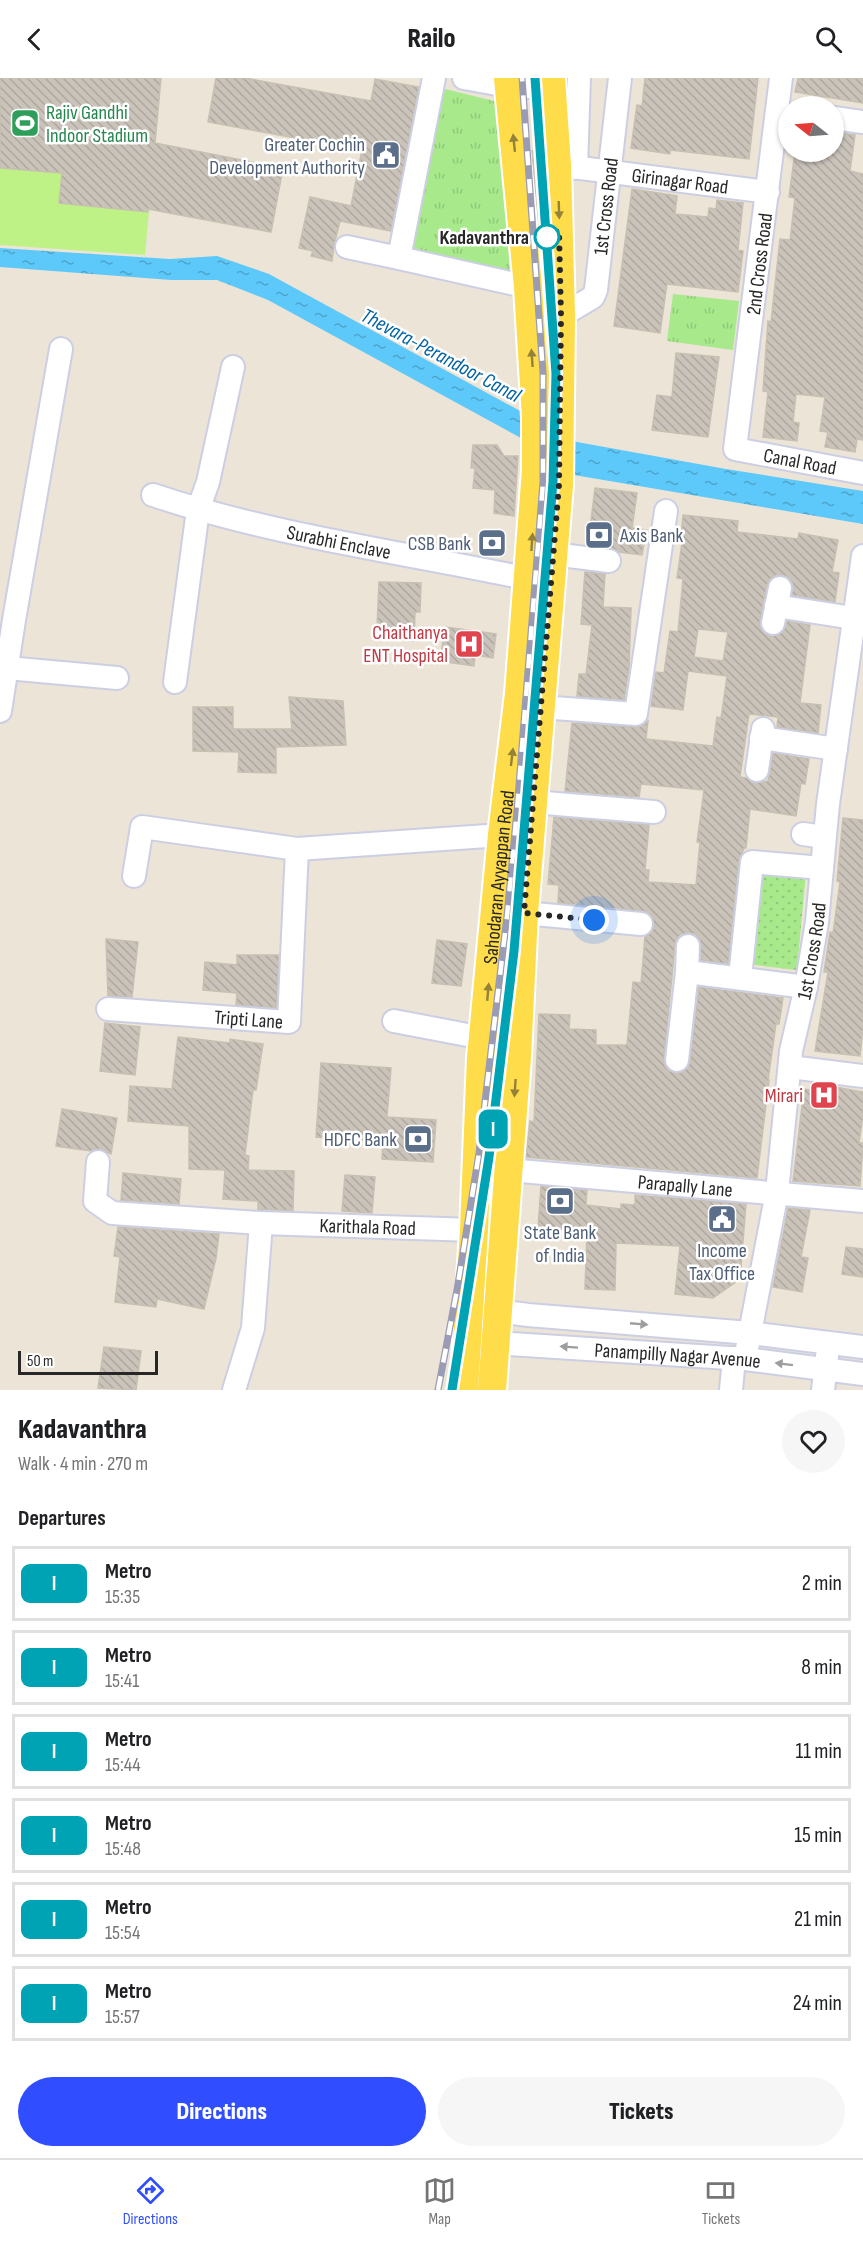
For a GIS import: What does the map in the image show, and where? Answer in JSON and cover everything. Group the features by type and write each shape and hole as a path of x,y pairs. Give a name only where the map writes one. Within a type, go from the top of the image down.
{"main road":[{"name":"Sahodaran Ayyappan Road","path":"508,82 528,287 548,421"},
{"name":"Sahodaran Ayyappan Road","path":"492,1390 518,1057 524,913 554,554 548,477 548,421 561,316 567,166 551,83"},
{"name":"Sahodaran Ayyappan Road","path":"464,1390 482,1048 529,579 548,477"},
{"path":"482,1048 518,1057"},
{"path":"470,1302 480,1325 494,1342"}],"street":[{"path":"399,258 434,78"},
{"path":"464,78 551,83"},
{"path":"567,166 579,78"},
{"name":"1st Cross Road","path":"561,316 595,295 620,78"},
{"name":"2nd Cross Road","path":"781,78 783,96"},
{"path":"844,119 863,122"},
{"name":"2nd Cross Road","path":"735,449 768,192 778,140"},
{"name":"Girinagar Road","path":"567,166 768,192"},
{"path":"348,247 528,287"},
{"path":"0,711 7,668 7,620 61,348"},
{"path":"175,682 198,510 208,482 233,367"},
{"name":"Canal Road","path":"735,449 863,473"},
{"name":"Surabhi Enclave","path":"153,495 198,510 261,526 529,579"},
{"path":"540,707 636,714 666,511"},
{"path":"554,554 609,561"},
{"name":"1st Cross Road","path":"731,1390 750,1333 777,1192 790,1067 817,922 822,868 813,836 836,749 862,563"},
{"path":"776,606 853,618"},
{"path":"7,668 117,678"},
{"path":"757,770 762,734 836,749"},
{"path":"533,802 654,812"},
{"path":"134,876 142,827 297,849 502,835"},
{"name":"Tripti Lane","path":"108,1009 289,1022 297,849"},
{"path":"740,978 752,857 822,868"},
{"path":"524,913 641,924"},
{"path":"677,1060 688,946"},
{"path":"687,972 806,987"},
{"path":"394,1021 482,1048"},
{"path":"790,1067 863,1076"},
{"name":"Karithala Road","path":"98,1162 95,1201 112,1213 261,1223 474,1230"},
{"name":"Parapally Lane","path":"508,1170 863,1201"},
{"path":"234,1390 253,1328 261,1223"},
{"name":"Panampilly Nagar Avenue","path":"497,1311 750,1333 863,1347"},
{"name":"Panampilly Nagar Avenue","path":"494,1342 740,1359 824,1379 863,1374"},
{"path":"824,1379 830,1342"}],"green space":[{"path":"0,78 161,78 145,255 0,245"},
{"path":"441,88 498,102 510,272 413,251"},
{"path":"673,294 739,301 733,350 667,341"},
{"path":"756,867 806,872 797,970 746,964"}],"water":[{"name":"Thevara-Perandoor Canal","path":"0,248 170,259 217,256 269,274 577,442 863,491 863,524 574,475 530,443 268,300 217,280 171,280 0,267"}],"building":[{"path":"0,78 161,78 155,143 283,168 271,232 148,209 148,212 59,203 62,173 0,168"},
{"path":"216,78 245,78 371,101 375,79 419,87 391,231 340,221 332,261 311,256 313,251 299,248 310,197 351,206 362,150 208,122"},
{"path":"645,78 758,78 749,159 670,150 670,154 631,148 637,105 642,106"},
{"path":"798,78 863,78 863,103 844,100 844,96 820,96 795,92"},
{"path":"844,133 855,135 850,171 863,174 863,440 857,439 855,452 825,447 828,432 820,431 825,397 796,394 793,422 799,423 797,441 763,437 768,392 763,391 768,321 771,322 780,239 790,240 795,198 789,197 794,162 844,162"},
{"path":"539,150 541,166 543,275 532,151"},
{"path":"632,189 677,196 675,214 708,217 709,208 716,209 717,200 743,203 738,250 743,251 738,292 667,284 660,333 614,326"},
{"path":"676,353 719,357 708,437 652,430 657,395 672,397"},
{"path":"473,445 497,445 504,456 518,456 514,516 494,513 495,490 473,488 475,468 471,468"},
{"path":"595,488 637,493 632,528 646,530 642,555 588,545"},
{"path":"683,515 738,521 737,532 798,539 799,533 838,540 832,572 839,573 835,602 792,595 793,584 789,578 776,575 767,585 760,620 760,627 764,633 771,636 783,632 787,621 810,625 800,703 821,705 818,733 777,727 778,717 749,714 740,777 756,783 768,781 773,753 809,759 805,784 801,783 796,816 750,809 746,848 739,861 728,964 701,960 700,940 695,934 681,934 676,939 675,945 664,1058 665,1066 669,1071 682,1073 690,1062 699,987 783,998 779,1024 776,1024 757,1178 526,1157 530,1121 534,1122 539,1014 570,1015 569,1029 596,1030 596,1045 627,1045 633,982 641,983 645,937 652,932 654,925 649,913 642,911 558,903 559,885 548,884 554,817 649,825 645,870 649,870 648,882 696,885 700,842 697,842 704,790 641,784 639,797 565,791 572,723 635,727 642,726 648,721 646,739 713,746 717,717 721,718 727,676 688,671 683,710 651,706 656,672 664,673 670,631 678,632 683,579 677,578 683,536 681,536","holes":["698,629 728,632 723,661 694,657"]},
{"path":"585,572 605,574 603,607 631,608 629,668 624,700 577,696 579,674 586,674 592,625 581,624"},
{"path":"379,582 421,583 420,612 415,612 414,641 385,639 385,628 377,628"},
{"name":"Chaithanya ENT Hospital","path":"445,627 496,634 493,658 475,655 474,666 440,661"},
{"path":"289,697 343,701 346,745 276,747 276,773 238,772 239,752 193,751 193,707 233,707 233,729 292,729"},
{"path":"843,818 863,820 863,1027 860,1056 815,1051 828,972 824,972 830,932 833,933 840,882 837,881"},
{"path":"106,939 138,942 132,997 108,996"},
{"path":"437,940 467,944 461,986 432,983"},
{"path":"237,955 279,955 276,1008 236,1005 237,993 203,990 205,962 237,965"},
{"path":"105,1023 140,1027 135,1075 100,1071"},
{"path":"178,1037 230,1043 230,1039 263,1044 256,1090 253,1090 245,1155 249,1156 248,1170 294,1171 293,1211 258,1209 258,1201 223,1199 225,1170 189,1169 189,1126 128,1121 130,1086 172,1089"},
{"path":"321,1063 391,1068 387,1117 436,1120 433,1162 382,1159 383,1142 316,1137"},
{"path":"813,1083 863,1092 859,1143 863,1143 860,1186 793,1181 804,1089 812,1090"},
{"path":"62,1109 117,1118 111,1154 100,1149 91,1151 56,1146"},
{"path":"123,1173 181,1179 179,1204 121,1200"},
{"path":"345,1175 375,1177 372,1213 342,1211"},
{"path":"541,1186 587,1190 586,1205 621,1209 621,1204 635,1205 635,1195 746,1204 740,1279 713,1298 675,1294 680,1246 616,1243 615,1290 585,1289 587,1232 538,1228"},
{"path":"788,1208 810,1210 801,1257 808,1258 802,1292 773,1287"},
{"path":"118,1227 219,1234 204,1309 157,1299 156,1307 115,1302 120,1257 114,1256"},
{"path":"846,1247 863,1249 863,1277 842,1274"},
{"path":"104,1347 141,1351 136,1390 98,1388"}],"railway":[{"path":"438,1390 479,1153 507,916 543,482 543,373 522,78"},
{"path":"535,78 556,373 553,482 544,596"},
{"path":"452,1390 490,1157 514,952 524,832"}],"metro line":[{"name":"I","path":"452,1390 489,1157 514,951 553,482 556,374 535,78"}],"place":[{"name":"Rajiv Gandhi Indoor Stadium","path":"25,123"},
{"name":"Greater Cochin Development Authority","path":"386,155"},
{"name":"Kadavanthra","path":"547,237"},
{"name":"Axis Bank","path":"599,535"},
{"name":"CSB Bank","path":"492,543"},
{"name":"Chaithanya ENT Hospital","path":"469,644"},
{"name":"Mirari","path":"824,1095"},
{"name":"HDFC Bank","path":"418,1139"},
{"name":"State Bank of India","path":"560,1201"},
{"name":"Income Tax Office","path":"722,1219"}],"route":[{"path":"547,237 559,230 561,426 559,485 524,913 594,920"}]}
